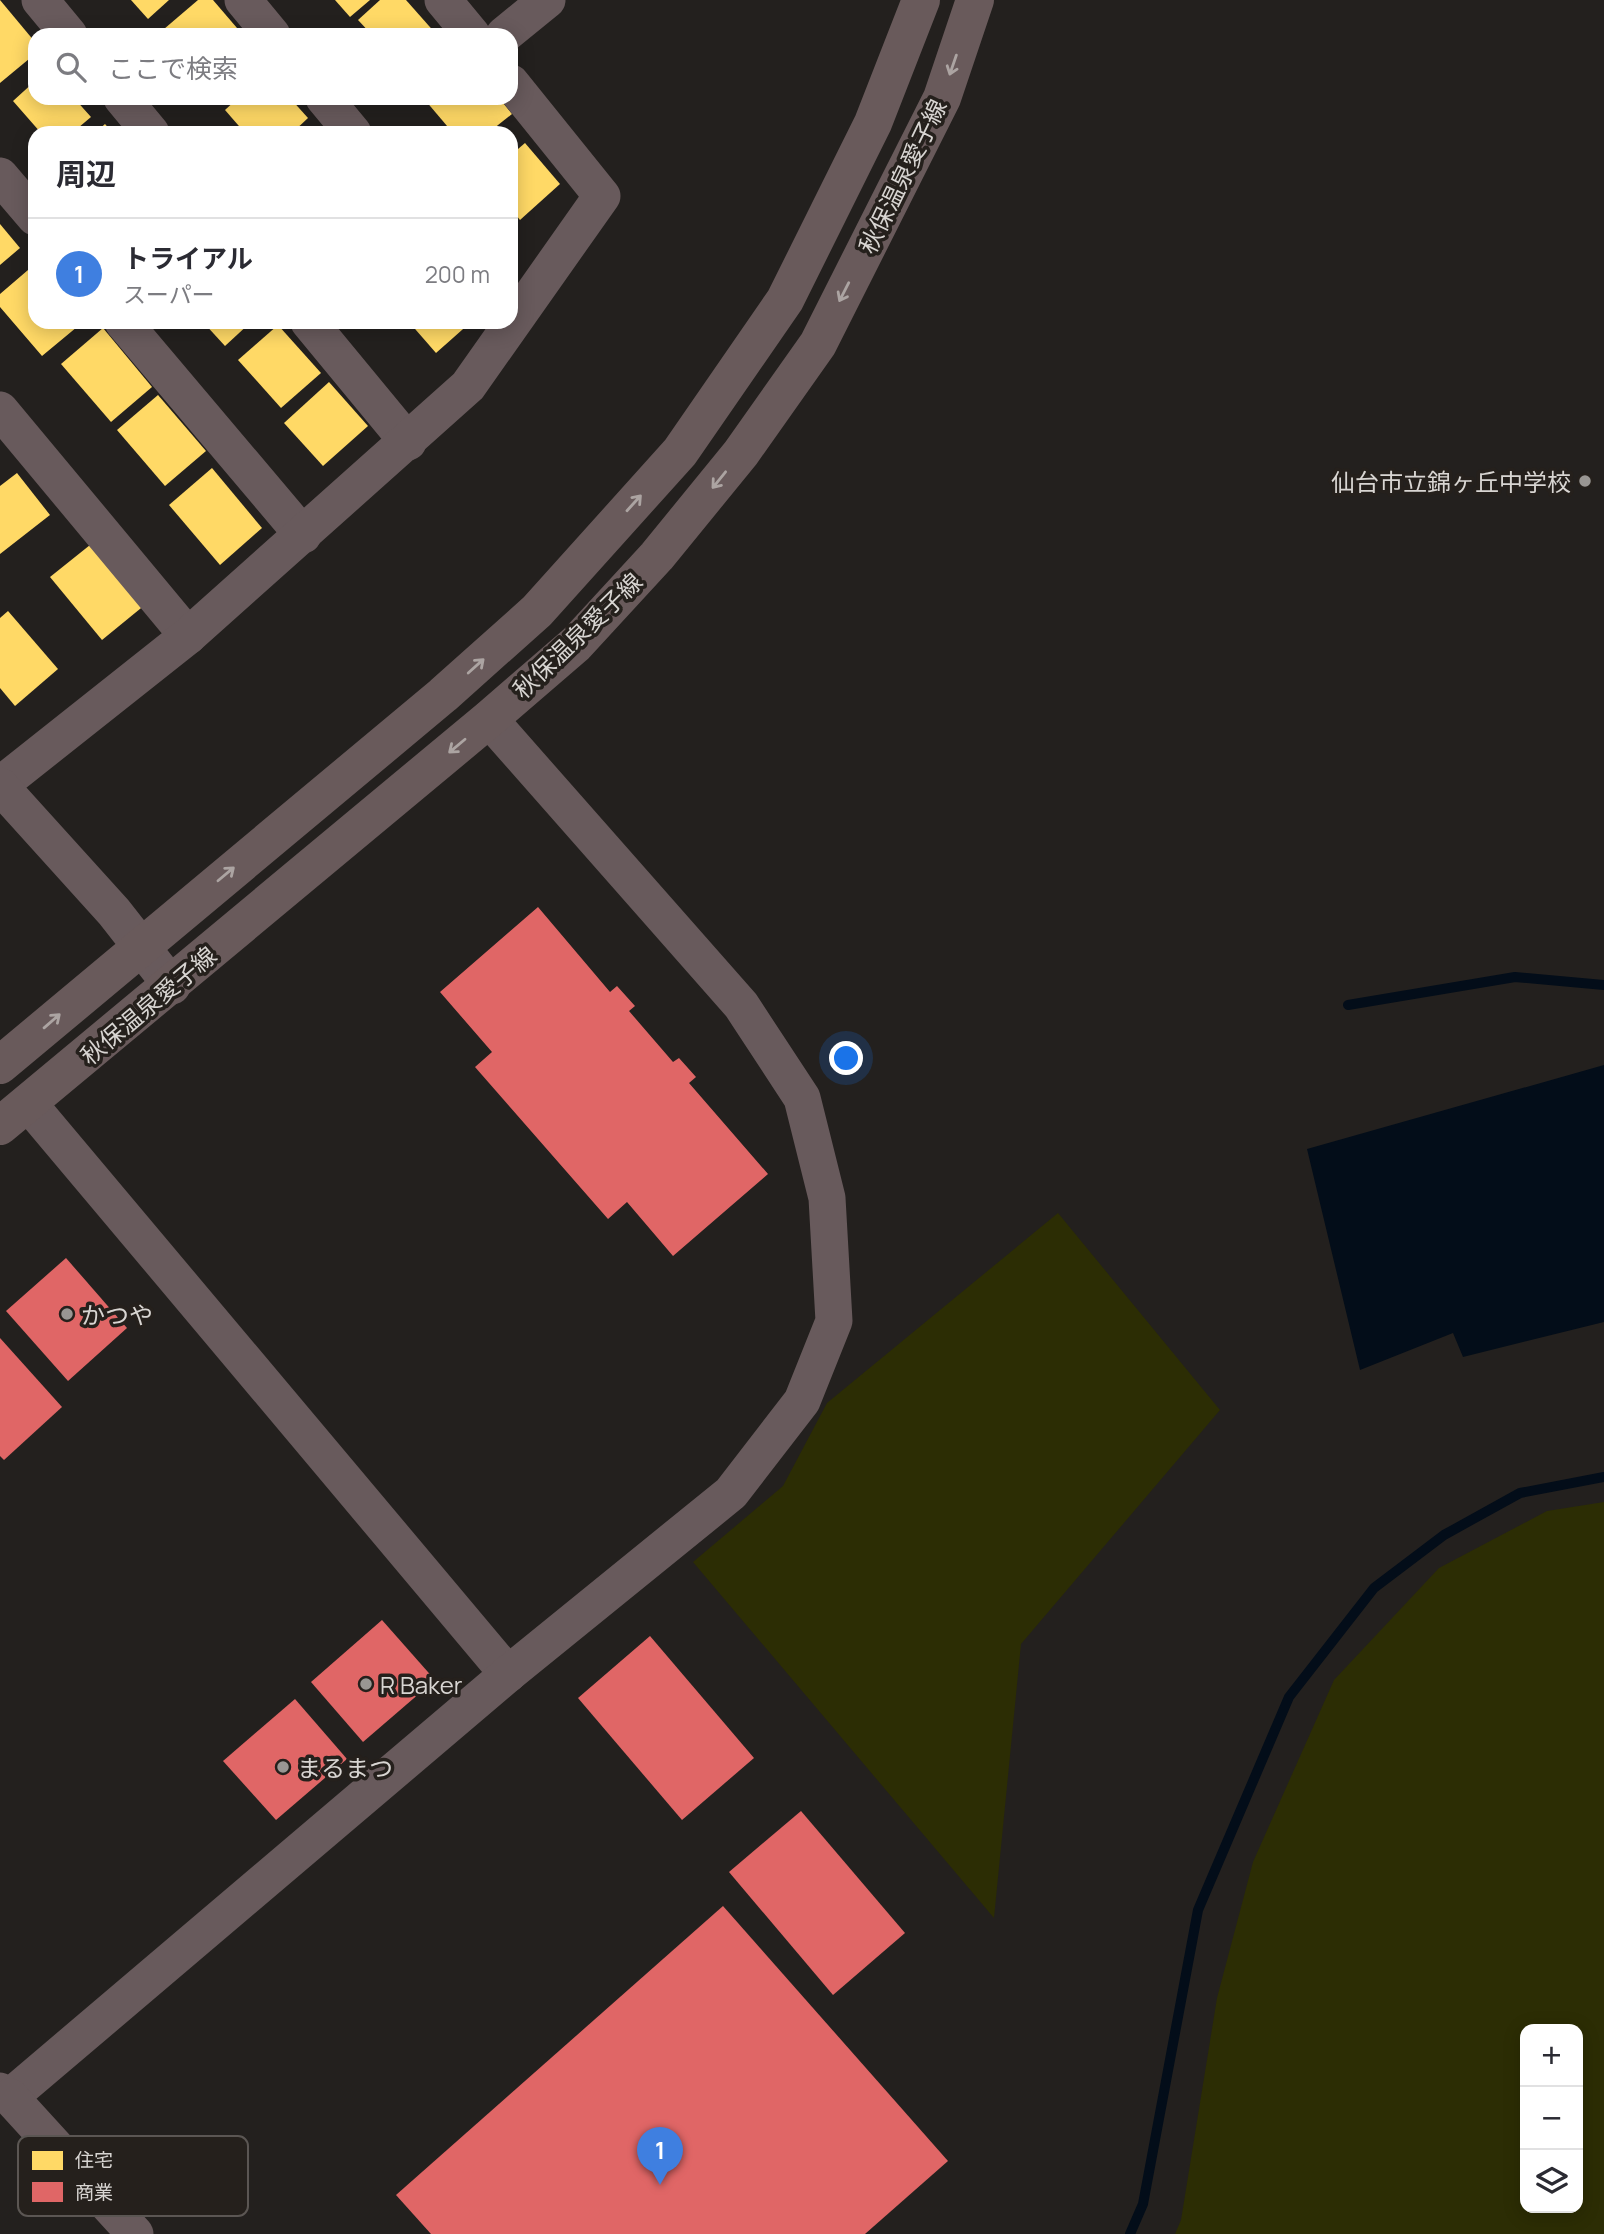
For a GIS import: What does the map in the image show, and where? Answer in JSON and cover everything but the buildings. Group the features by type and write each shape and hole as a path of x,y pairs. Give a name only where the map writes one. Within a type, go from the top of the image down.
{"main road":[{"name":"秋保温泉愛子線","path":"0,1065 140,945 443,695 537,611 680,452 785,300 873,123 920,0"},
{"name":"秋保温泉愛子線","path":"14,1115 172,986 576,644 657,556 741,453 818,344 942,98 975,0"}],"street":[{"path":"40,0 63,28"},
{"path":"243,0 266,28"},
{"path":"443,0 466,28"},
{"path":"513,28 547,0"},
{"path":"518,92 602,196 518,314"},
{"path":"128,105 145,126"},
{"path":"330,105 347,126"},
{"path":"0,176 28,209"},
{"path":"129,329 303,535"},
{"path":"315,329 408,442"},
{"path":"172,986 140,945 0,785 188,636 408,442 468,386 508,329"},
{"path":"0,410 188,636"},
{"path":"44,2136 5,2094 508,1674 731,1493 803,1401 834,1321 827,1198 802,1098 741,1005 489,719"},
{"path":"14,1115 508,1674"},
{"path":"118,2216 135,2234"}],"shaded area":[{"path":"1058,1213 1220,1410 1021,1644 994,1918 693,1562 783,1486 827,1403"},
{"path":"1604,1502 1604,2234 1175,2234 1181,2220 1217,1998 1253,1862 1334,1680 1439,1568 1547,1511"}],"water":[{"path":"1604,1065 1604,1322 1463,1357 1453,1333 1360,1370 1307,1149"}],"waterway":[{"path":"1348,1005 1515,977 1604,985"},
{"path":"1130,2234 1143,2204 1198,1910 1289,1697 1374,1588 1444,1535 1520,1493 1604,1477"}],"place":[{"name":"仙台市立錦ヶ丘中学校","path":"1585,481"},
{"name":"かつや","path":"67,1314"},
{"name":"R Baker","path":"366,1684"},
{"name":"まるまつ","path":"283,1767"},
{"name":"トライアル","path":"660,2185"}]}
